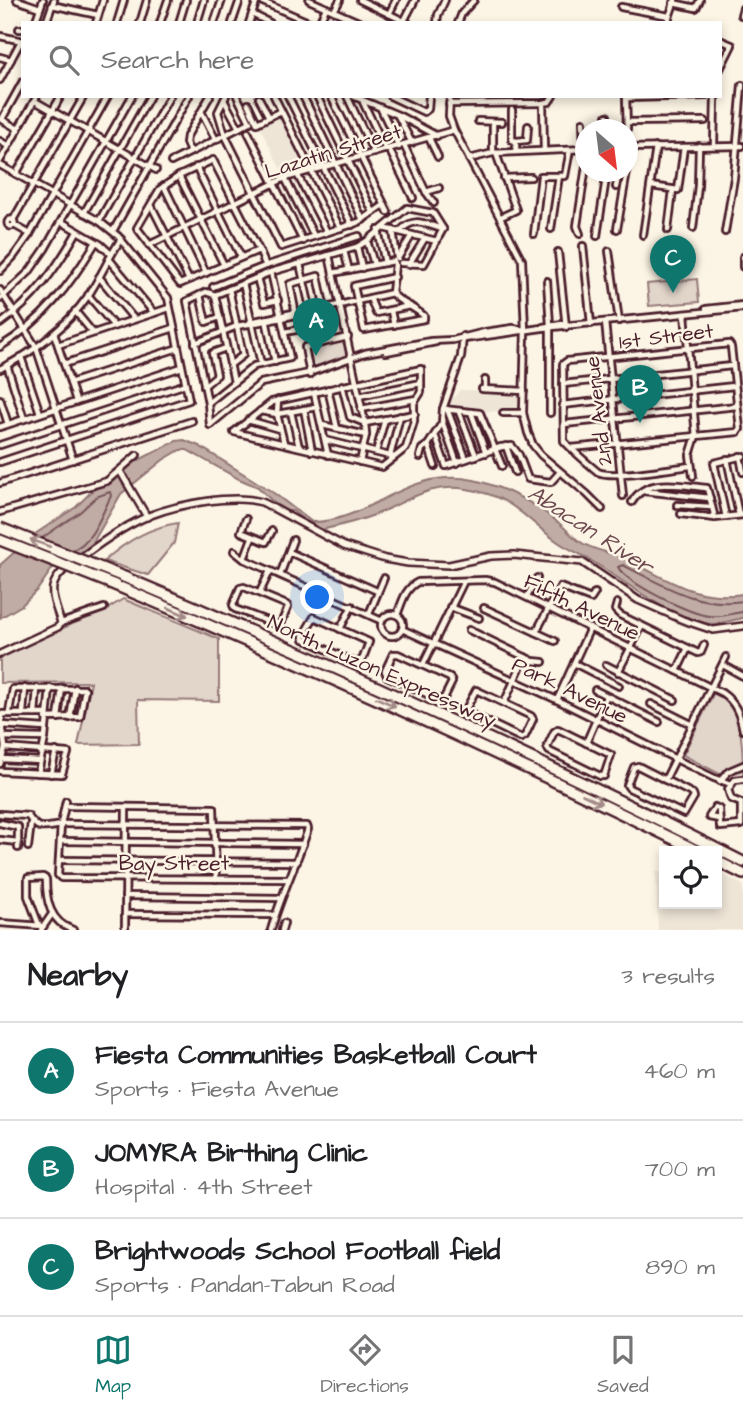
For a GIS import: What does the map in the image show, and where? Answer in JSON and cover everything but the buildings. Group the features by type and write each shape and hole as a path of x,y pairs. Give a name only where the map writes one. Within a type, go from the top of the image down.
{"highway":[{"name":"North Luzon Expressway","path":"0,528 267,637 440,714 743,862"},
{"name":"North Luzon Expressway","path":"0,540 115,585 435,724 688,846"},
{"path":"722,863 743,874"}],"street":[{"path":"17,0 40,8"},
{"path":"36,21 43,0"},
{"path":"96,21 103,0"},
{"path":"118,21 124,0"},
{"path":"140,21 147,0"},
{"path":"161,21 168,0"},
{"path":"179,21 186,0"},
{"path":"198,21 204,0"},
{"path":"215,21 222,0"},
{"path":"233,21 240,0"},
{"path":"250,21 257,0 300,21"},
{"path":"309,0 356,21"},
{"path":"334,11 340,0"},
{"path":"360,0 404,21"},
{"path":"374,7 378,0"},
{"path":"389,14 396,0"},
{"path":"406,21 415,0"},
{"path":"437,21 445,0"},
{"path":"459,21 474,0"},
{"path":"668,21 674,2 696,8 700,0"},
{"path":"47,21 53,3 98,15"},
{"path":"320,21 326,7"},
{"path":"621,7 669,16"},
{"path":"741,15 743,8"},
{"path":"252,14 266,21"},
{"path":"0,36 21,41"},
{"path":"722,41 732,45 722,65"},
{"path":"0,80 21,43"},
{"path":"0,57 11,60"},
{"path":"18,129 1,119 21,84"},
{"path":"725,232 740,146 742,85"},
{"path":"16,174 60,98"},
{"path":"30,234 14,223 82,98"},
{"path":"0,271 30,234 107,98"},
{"path":"2,298 29,272 61,222 131,98"},
{"path":"84,213 149,98"},
{"path":"99,221 169,98"},
{"path":"113,230 188,98"},
{"path":"190,152 186,143 187,136 209,98"},
{"path":"225,98 239,128"},
{"path":"225,98 218,112 225,135 282,247 352,225 384,205"},
{"path":"171,162 250,122 238,98"},
{"path":"259,98 269,117"},
{"path":"275,98 340,228"},
{"path":"289,98 352,225"},
{"path":"304,98 363,220"},
{"path":"318,98 373,212"},
{"path":"332,98 388,212"},
{"path":"348,98 374,153"},
{"path":"357,98 398,115 437,136"},
{"path":"394,98 422,111 428,109 429,98"},
{"path":"450,98 449,116 454,130 522,260 525,330 523,413 533,445 602,509"},
{"path":"486,98 486,103"},
{"path":"449,104 543,103 550,102 551,98"},
{"path":"626,98 627,119"},
{"path":"714,145 715,98"},
{"path":"0,462 189,400 168,298 113,230 0,163 18,129 36,99 52,111 156,170"},
{"path":"363,101 413,198"},
{"path":"543,103 544,150"},
{"path":"248,104 257,123 281,111"},
{"path":"381,108 434,202"},
{"path":"512,110 512,140 527,140 528,126"},
{"path":"201,112 216,139"},
{"path":"398,115 412,143"},
{"path":"478,121 502,122"},
{"path":"638,122 705,121"},
{"path":"493,122 495,153 516,210 500,217"},
{"name":"Lazatin Street","path":"149,245 285,178 454,130"},
{"path":"248,132 303,241"},
{"path":"429,138 438,156"},
{"path":"0,141 9,146"},
{"path":"516,141 516,152"},
{"path":"693,228 699,146"},
{"path":"638,148 740,146"},
{"path":"643,235 656,147"},
{"path":"668,230 684,147"},
{"path":"534,234 541,176 566,174 570,150"},
{"path":"469,159 495,153 575,150"},
{"path":"259,250 182,284 137,228 164,186 214,160 259,250 266,266"},
{"path":"196,167 241,257"},
{"path":"298,174 327,232"},
{"path":"179,176 224,265"},
{"path":"551,229 559,176"},
{"path":"504,178 531,177"},
{"path":"285,178 314,236"},
{"path":"580,234 577,226 584,182"},
{"path":"597,236 605,182"},
{"path":"616,187 617,182"},
{"path":"617,229 625,182"},
{"path":"164,186 206,273"},
{"path":"651,186 676,189"},
{"path":"426,192 439,188"},
{"path":"150,205 189,281"},
{"path":"443,229 433,213 407,208 356,247 271,272 215,295 208,292 187,301 211,425 262,384 309,374 351,358 485,334 743,306"},
{"path":"61,222 96,242 154,313"},
{"path":"400,231 410,222 443,229"},
{"path":"380,229 400,231 437,242"},
{"path":"380,229 386,262"},
{"path":"334,272 397,261 424,264 443,229"},
{"path":"393,230 397,261 395,278 392,293 396,300 412,306 424,319 364,330 356,301 355,285 395,278"},
{"path":"0,324 47,281 77,232"},
{"path":"397,261 412,235"},
{"path":"213,287 266,266 359,236"},
{"path":"409,264 425,238"},
{"path":"0,369 36,347 75,311 88,295 121,239"},
{"path":"367,241 374,264"},
{"path":"0,347 26,329 60,297 96,242"},
{"path":"583,246 591,322"},
{"path":"356,247 362,268"},
{"path":"344,251 349,270"},
{"path":"609,251 618,319"},
{"path":"558,252 566,325"},
{"path":"329,255 365,423 366,435 360,462"},
{"path":"743,257 743,267"},
{"path":"300,264 311,311"},
{"path":"208,403 254,366 290,358 271,272"},
{"path":"285,332 328,324 327,307 318,276 290,284 296,314"},
{"path":"99,277 134,320"},
{"path":"257,277 264,303 278,300"},
{"path":"547,281 550,413"},
{"path":"243,283 261,364"},
{"path":"229,289 243,355 230,365"},
{"path":"0,290 2,298 15,312 36,347 73,460"},
{"path":"195,343 237,326 392,293"},
{"path":"88,295 114,326"},
{"path":"200,295 206,322 220,317"},
{"path":"215,295 234,382"},
{"path":"370,298 374,312 412,306"},
{"path":"58,345 169,308"},
{"path":"75,311 93,333"},
{"path":"391,311 394,325"},
{"path":"685,313 696,436 691,448 692,476"},
{"path":"591,322 618,319"},
{"path":"266,320 275,363"},
{"name":"2nd Avenue","path":"605,322 623,496"},
{"path":"64,364 174,328"},
{"path":"54,333 76,401"},
{"path":"309,374 305,347 348,337"},
{"path":"420,457 422,449 428,445 442,423 463,337"},
{"name":"1st Street","path":"563,384 564,363 607,358 730,345 732,366"},
{"path":"70,383 178,348"},
{"path":"204,386 217,375 212,353 226,348"},
{"path":"21,358 40,413"},
{"path":"7,365 24,419"},
{"path":"571,449 739,432 732,366 563,384 564,441 571,449 601,474 691,466"},
{"path":"0,427 182,367"},
{"path":"420,368 421,392 416,399 415,414 405,450 392,456 381,467 234,432 278,400 356,382 420,368"},
{"path":"485,380 483,389 524,391"},
{"path":"359,396 421,383"},
{"path":"0,445 186,384"},
{"path":"342,385 348,416 365,423 415,414"},
{"path":"562,405 734,386"},
{"path":"328,389 337,428"},
{"path":"314,393 328,454"},
{"path":"0,399 8,424"},
{"path":"361,409 416,399"},
{"path":"278,400 279,429 284,444"},
{"path":"564,424 737,406"},
{"path":"260,411 277,414 317,407"},
{"path":"304,409 312,451"},
{"path":"445,409 481,413 502,466"},
{"path":"445,409 466,459"},
{"path":"459,411 476,456"},
{"path":"291,412 299,447"},
{"path":"471,412 486,453"},
{"path":"503,413 523,413"},
{"path":"392,456 400,416"},
{"path":"376,452 385,419"},
{"path":"247,420 279,429"},
{"path":"0,483 192,421"},
{"path":"442,423 457,463"},
{"path":"322,425 366,435"},
{"path":"435,435 446,465 506,446 514,447 528,480 551,482 560,472"},
{"path":"325,440 392,456"},
{"path":"428,445 435,466"},
{"path":"506,446 515,472"},
{"path":"0,512 107,481 137,455"},
{"path":"726,517 714,462 742,456 743,472"},
{"path":"681,514 715,518 741,515 727,459"},
{"path":"120,471 146,514"},
{"path":"632,502 643,491 658,484 707,488 715,518"},
{"path":"643,491 710,498"},
{"path":"61,623 53,588 60,574 110,537 146,514 197,503 251,499 271,506 344,546 385,558 408,563 449,565 491,556 514,555 582,562 638,600 683,621 713,630 743,626"},
{"path":"677,505 712,507"},
{"path":"246,519 241,532 252,538 265,542 272,531"},
{"path":"244,559 252,538"},
{"path":"280,575 293,540"},
{"path":"234,551 244,559 382,621"},
{"path":"289,552 377,592"},
{"path":"260,592 270,571"},
{"path":"369,614 384,578"},
{"path":"527,597 537,578"},
{"name":"Fifth Avenue","path":"397,615 412,584 429,580 485,579 495,582 711,687 733,702 743,730"},
{"path":"423,665 464,581"},
{"path":"536,632 561,586 586,598 591,599 595,593"},
{"path":"240,588 260,592 288,606 278,627 235,609 233,605 240,588"},
{"path":"617,603 616,613 642,626 698,653 704,645"},
{"path":"340,629 352,606"},
{"path":"450,607 479,618"},
{"path":"0,654 61,623 104,608"},
{"path":"484,608 555,641"},
{"path":"387,615 397,615 402,622 402,629 397,634 388,635 383,630 382,621 387,615"},
{"path":"314,617 340,629 369,642 358,664 306,641 303,636 314,617"},
{"path":"618,672 642,626"},
{"path":"557,700 590,628"},
{"name":"Park Avenue","path":"402,629 515,680 730,785 731,799 742,803"},
{"path":"469,630 526,657 543,662"},
{"path":"677,671 688,648"},
{"path":"395,653 423,665 452,680 442,700 385,674 395,653"},
{"path":"505,703 526,657"},
{"path":"665,780 726,657"},
{"path":"574,663 619,686"},
{"path":"606,665 675,700"},
{"path":"723,665 743,677"},
{"path":"23,713 25,688"},
{"path":"35,714 37,688"},
{"path":"38,773 50,688"},
{"path":"58,718 62,688"},
{"path":"70,718 75,688"},
{"path":"9,712 12,689 85,690 80,717 58,718 9,712 1,715 5,748 1,762 40,761"},
{"path":"476,690 505,703 533,717 523,737 469,714 466,709 476,690"},
{"path":"594,690 659,722"},
{"path":"586,743 607,697"},
{"path":"651,704 693,725"},
{"path":"2,725 45,727"},
{"path":"558,729 586,743 611,755 602,776 549,751 547,747 558,729"},
{"path":"3,737 45,738"},
{"path":"0,771 63,773 68,753 5,748"},
{"path":"51,774 56,751"},
{"path":"722,781 729,771 743,765"},
{"path":"636,766 665,780 694,795 683,815 627,785 636,766"},
{"path":"730,785 735,780 743,779"},
{"path":"216,879 216,862 216,844 216,825 214,808 65,803 59,860 216,862 297,862"},
{"path":"719,819 720,827 742,824 742,803"},
{"path":"125,807 125,930"},
{"path":"0,814 28,816 31,823 28,847"},
{"path":"0,823 17,825 18,845 0,840"},
{"path":"31,823 42,827 125,824 307,826 297,862 288,879 271,930"},
{"path":"60,841 303,844"},
{"name":"Bay Street","path":"59,860 58,875 61,878 288,879"},
{"path":"41,927 28,896 28,878 45,877 47,902 52,914 64,929 73,930"},
{"path":"125,896 281,898"},
{"path":"41,927 52,914"},
{"path":"125,914 275,915"},
{"path":"0,923 41,927"},
{"path":"282,930 284,923"}],"shaded area":[{"path":"281,115 308,169 284,176 259,125"},
{"path":"697,279 699,302 649,306 647,284"},
{"path":"346,339 348,357 311,371 305,347"},
{"path":"460,390 522,391 522,412 461,411 445,408"},
{"path":"178,523 174,543 148,575 104,561 138,537 157,528"},
{"path":"123,599 219,639 219,701 138,700 139,744 78,745 91,682 0,683 0,655 107,609"},
{"path":"276,643 453,723 707,846 692,846 492,748 275,650 271,645"},
{"path":"714,692 731,704 739,726 743,776 733,781 683,755"},
{"path":"722,853 743,864 743,872 722,862"},
{"path":"656,872 659,872 659,909 722,909 722,874 743,885 743,930 658,930"}],"water":[{"path":"184,440 199,446 271,491 312,522 333,520 429,481 450,478 485,483 508,491 540,509 584,544 622,557 683,587 711,594 743,594 743,618 712,624 681,616 562,544 517,509 483,493 441,488 420,494 370,517 321,530 308,524 293,511 286,511 274,503 258,487 187,450 180,450 163,460 121,494 91,546 83,554 54,566 38,589 22,605 0,618 0,565 35,534 76,507 92,491 117,477 129,465 176,441"}],"place":[{"name":"Brightwoods School Football field","path":"673,293"},
{"name":"Fiesta Communities Basketball Court","path":"316,356"},
{"name":"JOMYRA Birthing Clinic","path":"640,423"}],"water label":[{"name":"Abacan River","path":"591,529"}]}
